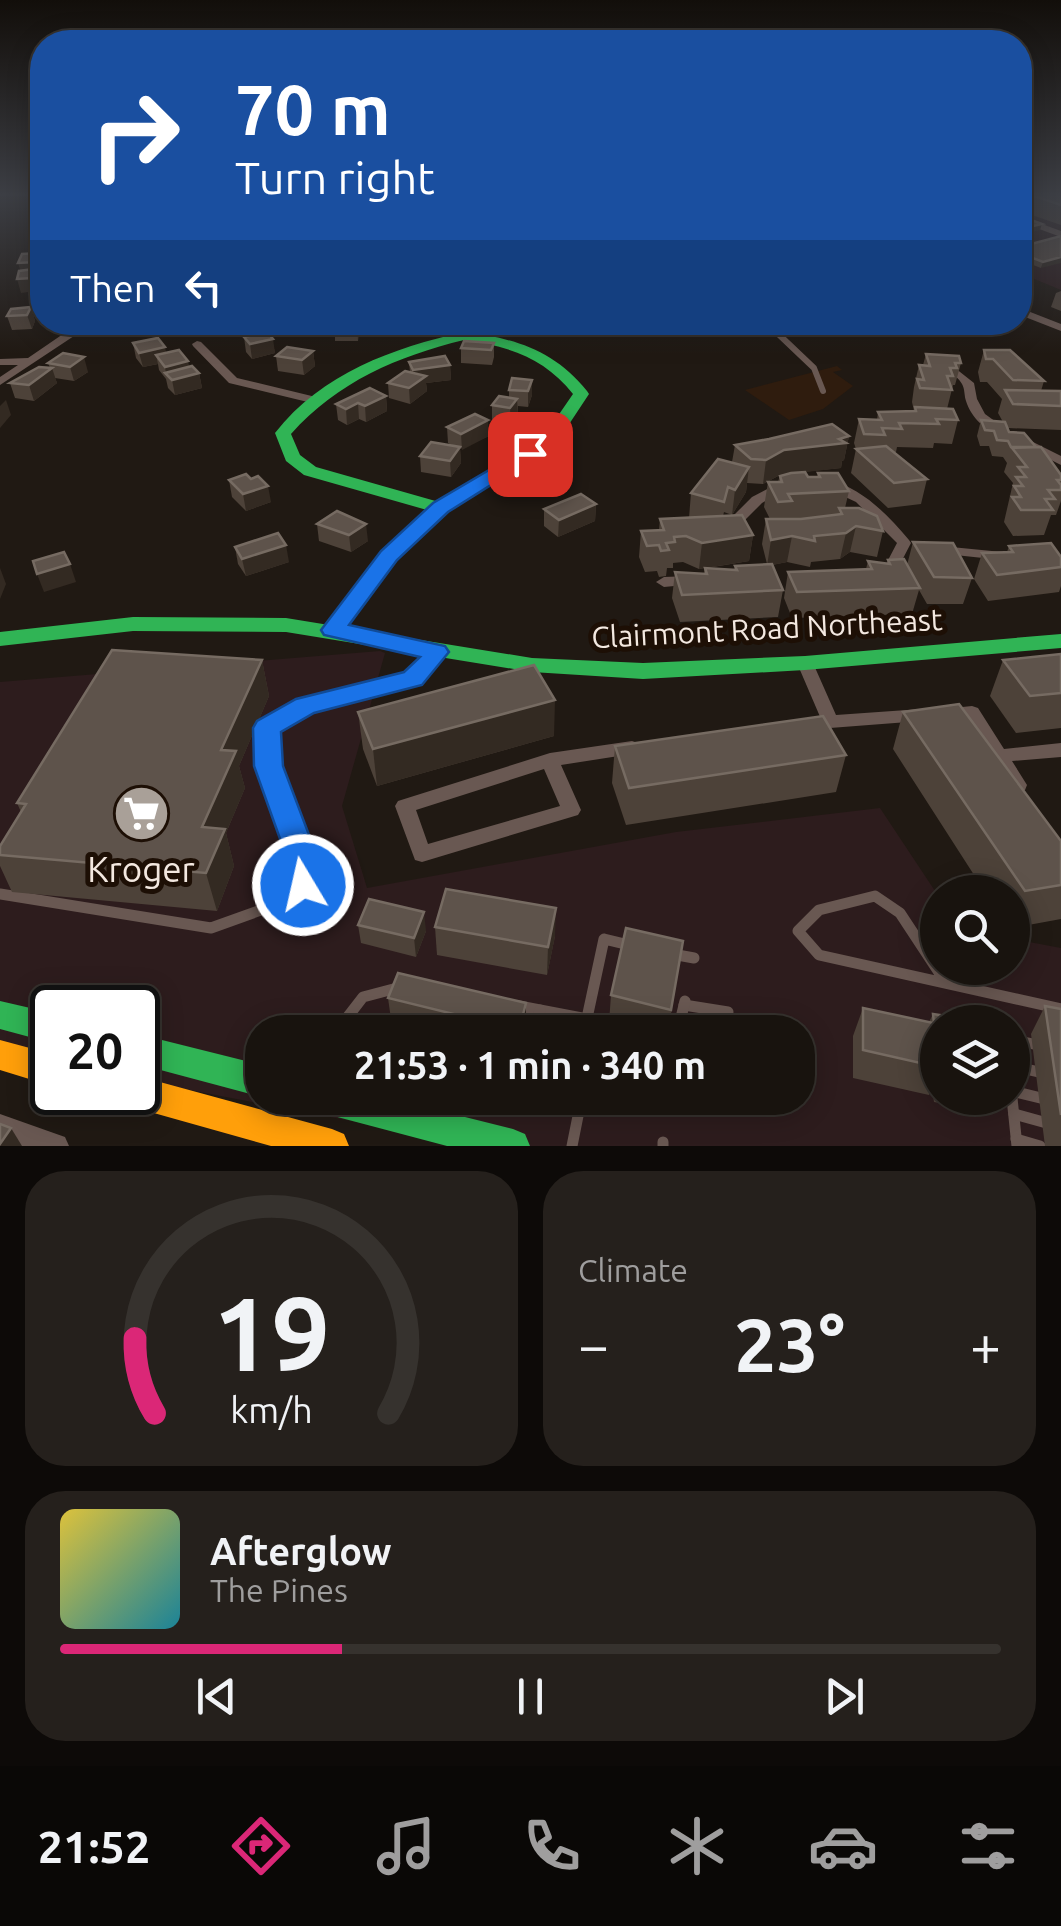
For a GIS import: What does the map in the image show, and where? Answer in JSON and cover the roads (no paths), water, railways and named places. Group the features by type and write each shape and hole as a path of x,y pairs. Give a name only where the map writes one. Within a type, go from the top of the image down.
{"main road":[{"path":"464,336 514,342 560,363 581,394 548,442 440,508 324,476 292,457 283,433 291,419 316,400 402,352 464,336"},
{"name":"Clairmont Road Northeast","path":"0,639 169,622 333,630 436,652 590,670 805,663 1061,641"},
{"path":"0,1014 30,1022"},
{"path":"0,1055 30,1064"},
{"path":"160,1056 245,1077"},
{"path":"160,1102 243,1135 332,1146"},
{"path":"392,1115 513,1146"}],"street":[{"path":"1032,316 1061,328"},
{"path":"0,382 69,335"},
{"path":"197,344 232,382 316,400"},
{"path":"0,362 30,361"},
{"path":"956,372 968,383 970,404 980,419 1061,461"},
{"path":"964,420 980,419"},
{"path":"730,527 757,500 806,480 847,488 873,507 904,543 1022,557"},
{"path":"333,630 389,556 440,508"},
{"path":"868,574 892,567 904,543"},
{"path":"664,582 701,580"},
{"path":"805,663 820,723 972,712 1030,804"},
{"path":"550,760 571,810 422,854 405,806 550,760 662,744"},
{"path":"999,756 1061,750"},
{"path":"0,1126 56,1146"}],"lane":[{"path":"779,335 814,368 824,391"},
{"path":"0,894 211,928 286,901 303,885 304,864 268,766 267,728 306,706 413,678 436,652"},
{"path":"875,896 900,913 946,983 820,955 798,932 819,910 875,896"},
{"path":"588,1015 604,940 640,947"},
{"path":"658,951 694,958"},
{"path":"955,985 1061,1008"},
{"path":"347,1015 363,997 390,987 417,988"},
{"path":"504,1003 554,1015"},
{"path":"682,1015 685,1003 728,1012"},
{"path":"539,1015 540,1010"},
{"path":"1030,1043 1061,1048"},
{"path":"1030,1070 1061,1077"},
{"path":"1030,1097 1061,1103"},
{"path":"1014,1115 1017,1143 1040,1146"},
{"path":"1018,1115 1061,1127"},
{"path":"572,1146 578,1116"}],"place":[{"name":"Kroger","path":"141,814"}]}
